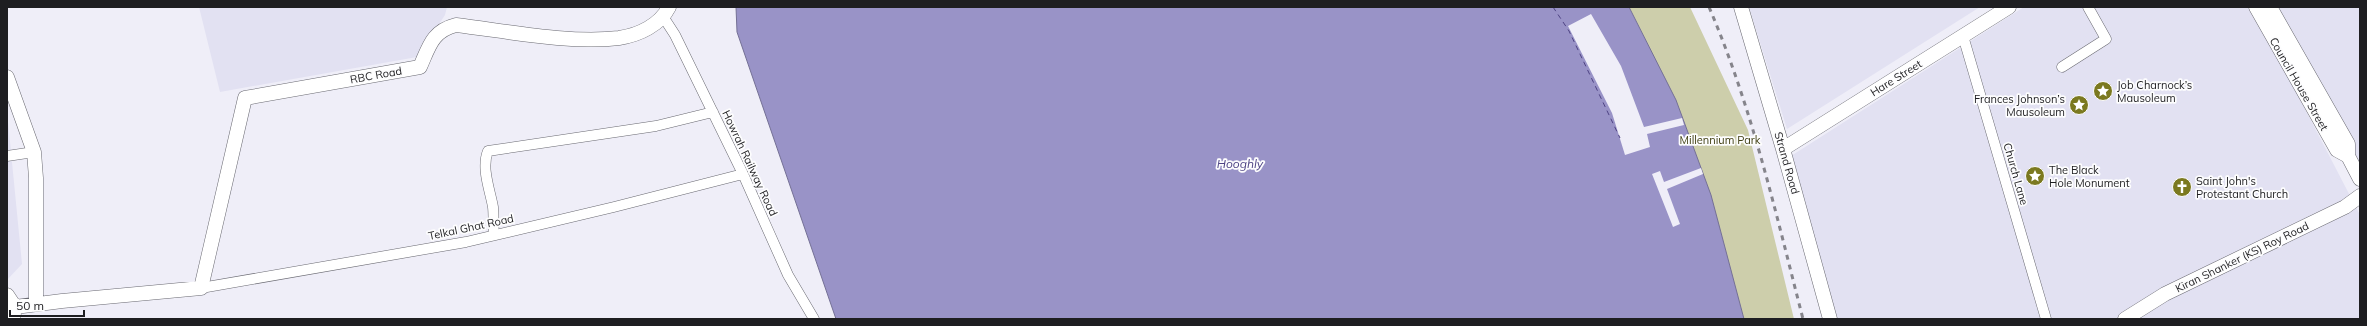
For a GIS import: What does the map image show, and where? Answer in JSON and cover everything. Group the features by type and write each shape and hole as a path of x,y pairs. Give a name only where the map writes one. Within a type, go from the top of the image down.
{"main road":[{"name":"Strand Road","path":"1741,7 1783,149 1830,319"},
{"name":"Hare Street","path":"1783,149 2009,7"},
{"name":"Council House Street","path":"2256,7 2337,150 2348,156"},
{"name":"Council House Street","path":"2270,7 2348,144 2348,156 2360,179"},
{"name":"RBC Road","path":"201,288 246,98 420,67 433,38 444,28 456,25 570,38 620,38 653,26 666,12"},
{"path":"7,77 11,100 34,152 36,178 36,304"},
{"name":"Kiran Shanker (KS) Roy Road","path":"2125,319 2166,294 2345,207 2360,196"},
{"path":"2345,207 2355,208 2360,205"},
{"path":"7,295 14,313 36,304 201,288"}],"street":[{"path":"2062,67 2106,39 2088,7"},
{"name":"Howrah Railway Road","path":"666,12 675,35 743,174 788,275 814,319"},
{"name":"Church Lane","path":"1963,36 2046,319"},
{"path":"494,235 493,208 486,157 488,151 656,126 713,112"},
{"path":"7,156 34,152"},
{"name":"Telkal Ghat Road","path":"201,288 494,235 614,207 743,174"}],"shaded area":[{"path":"199,7 447,7 445,15 417,57 220,92"},
{"path":"1749,7 1980,7 1787,129"},
{"path":"2024,7 2252,7 2360,215 2360,319 1837,319 1791,156"},
{"path":"2262,7 2360,7 2360,186"},
{"path":"7,111 22,264 7,280"}],"green space":[{"name":"Millennium Park","path":"1629,7 1690,7 1748,130 1794,319 1744,319 1684,125 1664,77"}],"water":[{"name":"Hooghly","path":"736,7 1629,7 1676,100 1711,195 1744,319 836,319 737,32"}],"pier":[{"path":"1591,14 1621,66 1644,127 1682,118 1684,125 1647,134 1650,147 1625,155 1612,113 1568,26"},
{"path":"1701,168 1703,174 1667,189 1680,224 1673,227 1652,174 1660,171 1664,182"}],"ferry route":[{"path":"1553,7 1569,31 1620,138"}],"railway":[{"path":"1709,7 1751,122 1803,319"}],"place":[{"name":"Job Charnock’s Mausoleum","path":"2103,91"},
{"name":"Frances Johnson’s Mausoleum","path":"2079,105"},
{"name":"The Black Hole Monument","path":"2035,176"},
{"name":"Saint John's Protestant Church","path":"2182,187"}]}
